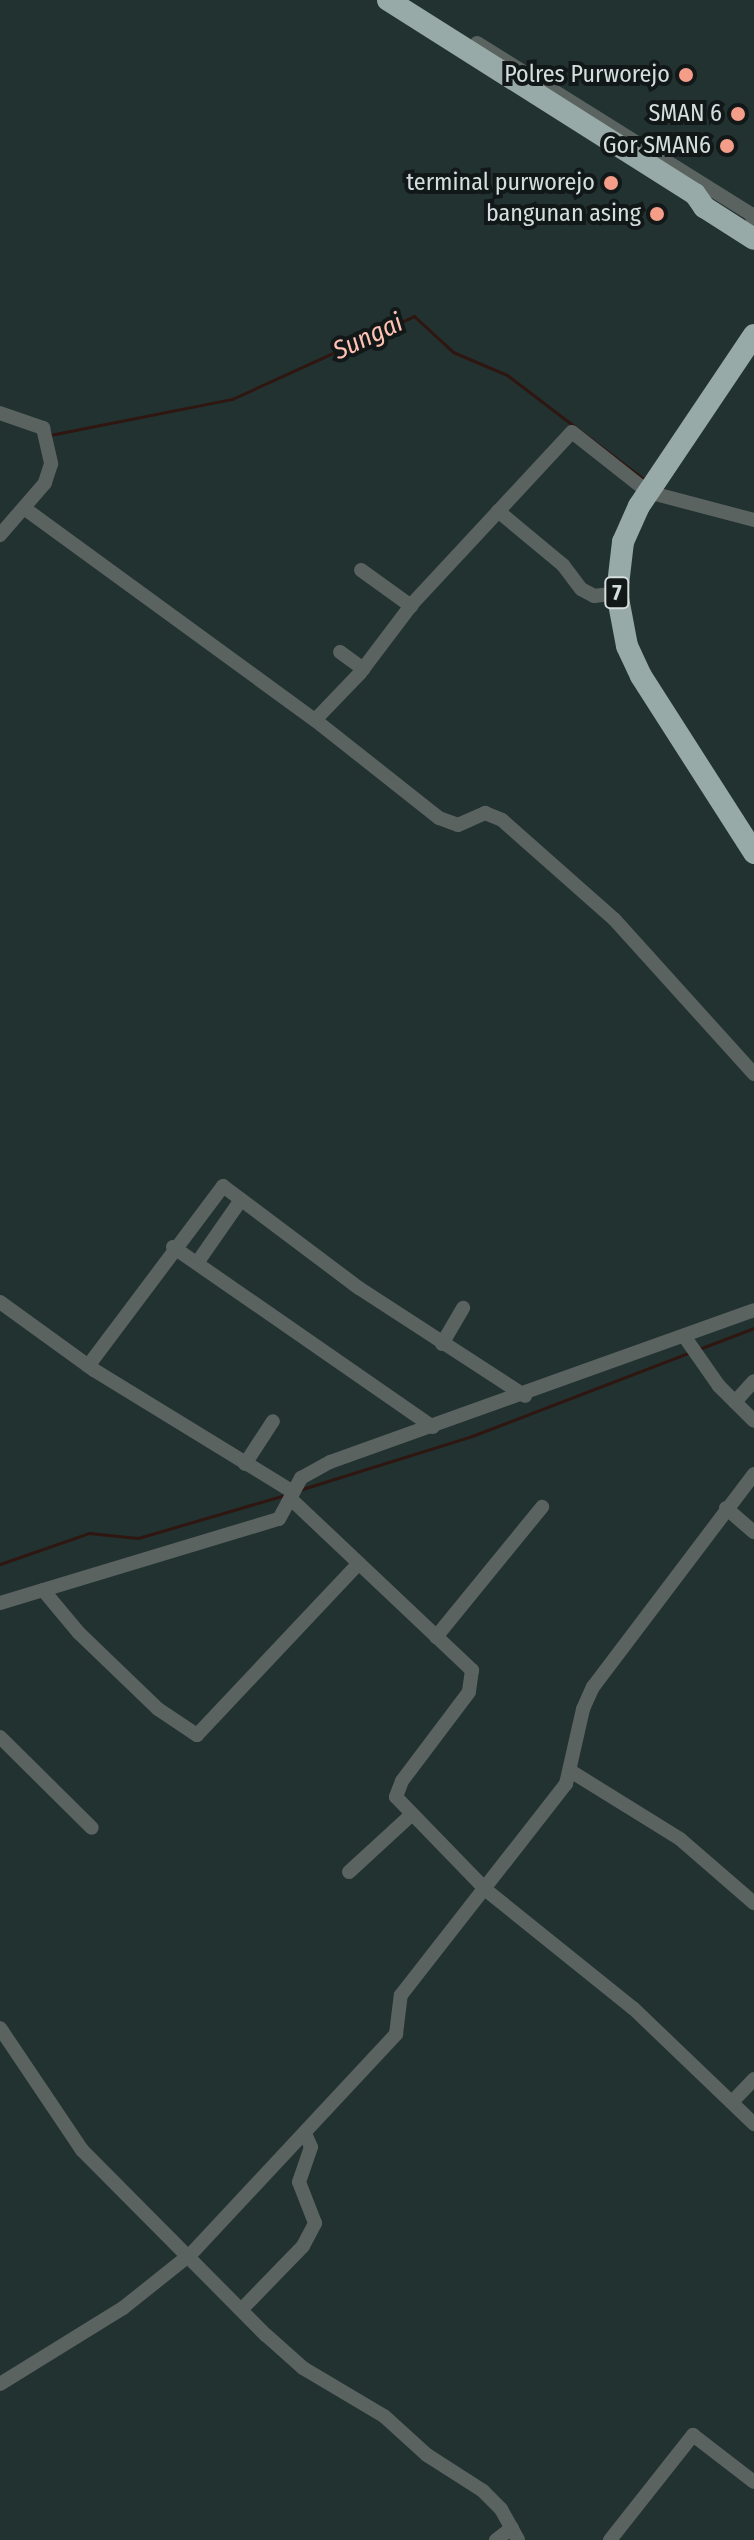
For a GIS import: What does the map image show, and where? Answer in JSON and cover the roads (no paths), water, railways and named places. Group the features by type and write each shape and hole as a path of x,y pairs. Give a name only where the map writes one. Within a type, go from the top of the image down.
{"highway":[{"path":"388,0 695,194 704,207 754,239"},
{"path":"695,194 710,196 754,223"},
{"name":"7","path":"754,335 648,492 623,542 617,593 627,646 641,676 754,853"}],"street":[{"path":"408,0 751,214 754,223"},
{"path":"0,413 33,423 46,435 50,472 0,535"},
{"path":"315,720 363,669 411,606 573,431 648,492 754,520"},
{"path":"24,508 315,720 451,824 485,813 502,820 614,919 754,1074"},
{"path":"498,511 563,565 581,589 594,596 617,593"},
{"path":"361,570 411,606"},
{"path":"340,652 363,669"},
{"path":"88,1366 220,1186 442,1344 525,1396"},
{"path":"197,1263 241,1200"},
{"path":"173,1247 433,1427"},
{"path":"0,1302 88,1366 292,1496 475,1678 455,1714 402,1781 396,1797 410,1816 486,1890 633,2008 754,2124"},
{"path":"442,1344 463,1308"},
{"path":"0,1603 279,1519 301,1478 330,1462 525,1396 754,1310"},
{"path":"684,1336 735,1402 754,1421"},
{"path":"735,1402 754,1381"},
{"path":"245,1464 273,1421"},
{"path":"0,2384 123,2308 191,2254 306,2136 396,2034 401,1995 486,1890 572,1772 583,1709 593,1687 754,1474"},
{"path":"436,1637 542,1507"},
{"path":"726,1508 754,1532"},
{"path":"43,1590 158,1709 197,1735 359,1563"},
{"path":"0,1737 92,1828"},
{"path":"572,1772 680,1839 754,1903"},
{"path":"349,1872 410,1816"},
{"path":"0,2028 82,2150 191,2254 303,2368 384,2416 427,2455 483,2491 515,2534 496,2540"},
{"path":"732,2102 754,2079"},
{"path":"242,2309 303,2246 315,2223 299,2182 311,2147 306,2136"},
{"path":"610,2540 693,2435 754,2482"}],"waterway":[{"name":"Sungai","path":"50,435 232,399 414,316 453,352 507,375 645,480"},
{"path":"699,1349 754,1328"},
{"path":"299,1490 472,1436 688,1353"},
{"path":"0,1564 89,1533 138,1538 285,1495"}],"place":[{"name":"Polres Purworejo","path":"686,75"},
{"name":"SMAN 6","path":"738,114"},
{"name":"Gor SMAN6","path":"727,146"},
{"name":"terminal purworejo","path":"611,183"},
{"name":"bangunan asing","path":"657,214"}]}
